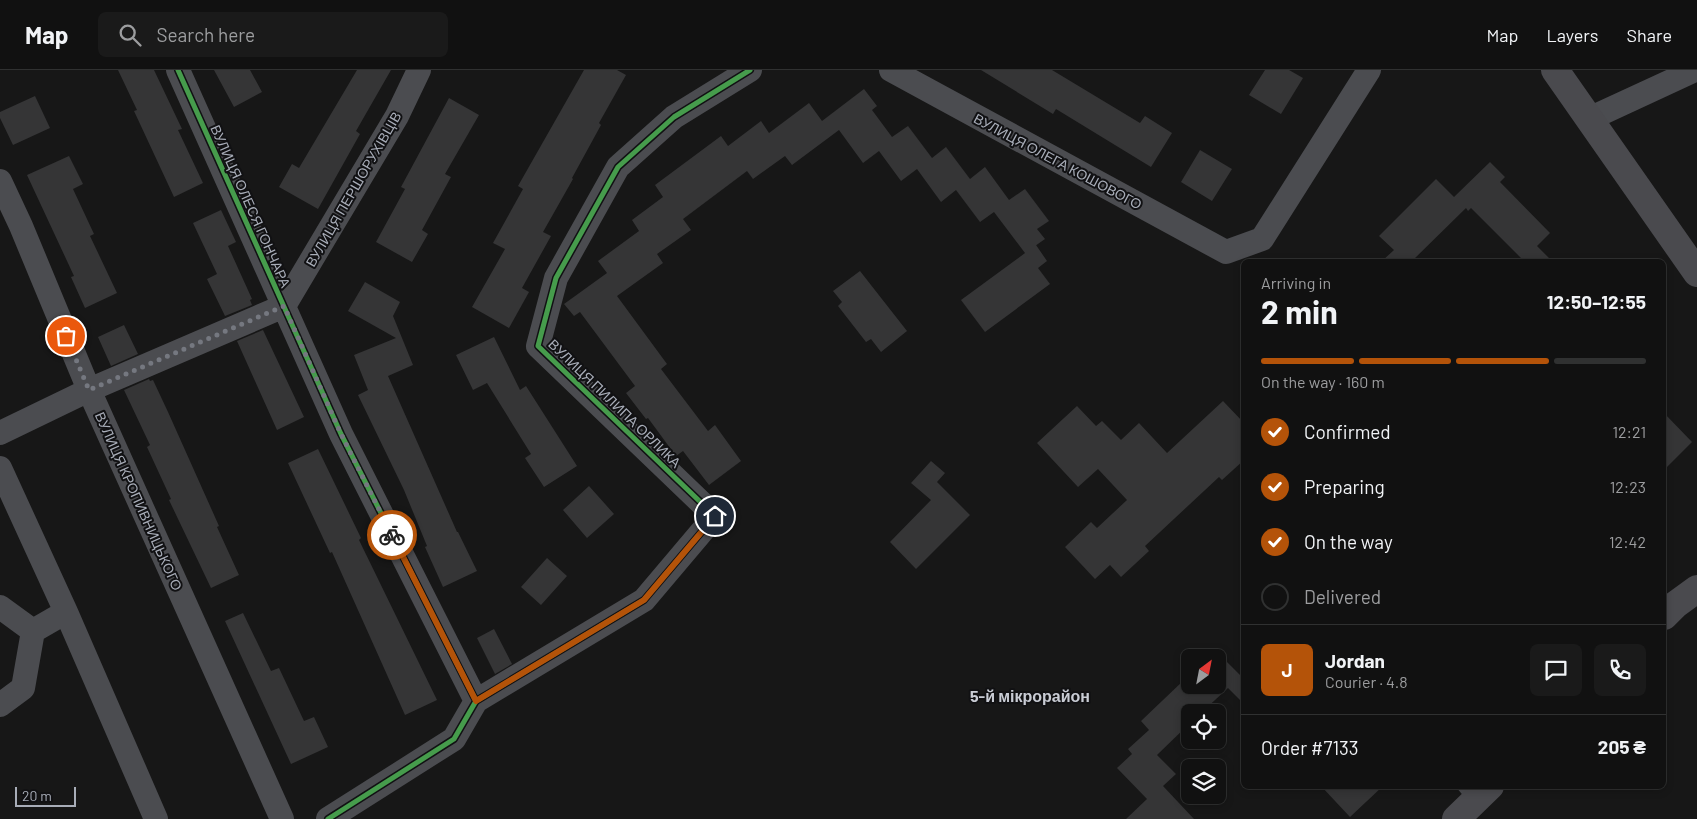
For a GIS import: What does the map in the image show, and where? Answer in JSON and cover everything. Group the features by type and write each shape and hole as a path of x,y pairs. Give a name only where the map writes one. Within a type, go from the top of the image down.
{"street":[{"name":"ВУЛИЦЯ ОЛЕСЯ ГОНЧАРА","path":"178,70 341,434 476,701"},
{"name":"ВУЛИЦЯ ПЕРШОРУХІВЦІВ","path":"284,306 397,116 419,70"},
{"name":"ВУЛИЦЯ ПИЛИПА ОРЛИКА","path":"476,701 644,600 715,516 538,346 556,278 618,167 674,117 750,70"},
{"name":"ВУЛИЦЯ ОЛЕГА КОШОВОГО","path":"891,70 1226,252 1262,239 1365,72"},
{"path":"1555,70 1697,273"},
{"path":"1589,120 1695,70"},
{"name":"ВУЛИЦЯ КРОПИВНИЦЬКОГО","path":"0,181 21,226 89,390 282,819"},
{"path":"0,433 89,390 284,306"},
{"path":"0,468 66,612 156,819"},
{"path":"1666,614 1697,589"},
{"path":"0,607 33,632"},
{"path":"0,706 22,688 33,632 66,612"},
{"path":"328,819 454,739 476,701"},
{"path":"1456,819 1476,791"}],"building":[{"path":"118,70 154,70 182,129 178,130 203,183 174,197 134,111 137,110"},
{"path":"214,70 250,70 262,92 234,107"},
{"path":"357,70 391,70 356,131 360,134 318,209 279,187 292,164 299,168"},
{"path":"584,70 617,70 626,75 599,123 601,125 573,179 543,232 551,236 522,288 529,292 509,328 472,307 505,249 493,243 523,189 518,186"},
{"path":"981,70 1052,70 1140,123 1145,116 1172,133 1151,167 1056,109 1053,114"},
{"path":"1265,70 1289,70 1303,78 1281,114 1249,95"},
{"path":"864,89 877,106 872,110 892,137 908,126 932,158 946,147 970,179 985,167 1009,200 1025,189 1049,221 1037,229 1045,239 1025,253 994,212 980,222 956,190 941,202 917,169 901,181 879,151 863,163 839,130 792,165 785,156 753,179 747,171 683,219 691,230 657,254 663,263 617,296 667,364 661,369 708,431 715,425 741,461 709,485 683,451 676,456 648,418 646,419 626,393 635,386 580,312 574,316 564,304 607,273 598,261 639,231 632,220 663,197 655,185 721,136 728,146 761,121 769,133 809,103 822,121"},
{"path":"35,96 50,128 13,145 0,118 0,112"},
{"path":"449,98 479,115 445,174 451,177 422,230 428,234 412,262 376,242 405,189 401,187"},
{"path":"1200,150 1232,169 1212,201 1181,182"},
{"path":"69,156 83,184 73,189 94,234 90,236 117,293 85,308 71,277 74,276 27,175"},
{"path":"1490,162 1505,177 1500,182 1550,233 1537,246 1550,259 1522,259 1471,208 1468,211 1466,208 1414,259 1384,259 1394,250 1379,236 1436,179 1454,197"},
{"path":"221,210 236,242 228,246 252,299 250,300 252,305 225,316 207,279 217,274 193,223"},
{"path":"1036,245 1047,261 1038,268 1050,284 985,332 961,300"},
{"path":"860,271 907,331 881,352 871,339 866,342 838,306 842,302 833,291"},
{"path":"365,282 400,302 393,316 413,365 388,376 457,532 477,571 443,587 425,547 427,546 404,490 358,395 368,390 354,355 396,338 348,311"},
{"path":"124,325 138,354 111,366 98,337"},
{"path":"263,330 304,417 277,430 237,341"},
{"path":"494,337 520,390 526,386 577,466 544,487 525,458 531,454 487,383 473,390 456,355"},
{"path":"149,379 150,381 153,380 168,412 239,575 211,588 169,500 171,499 147,447 150,445 124,390"},
{"path":"1223,401 1241,420 1241,463 1222,480 1219,477 1145,546 1149,551 1121,577 1110,565 1095,579 1065,547 1091,522 1097,528 1127,500 1098,469 1078,487 1037,443 1077,406 1096,426 1102,421 1121,440 1139,423 1167,453"},
{"path":"1666,415 1692,442 1666,468"},
{"path":"318,449 361,538 359,540 437,700 405,715 332,552 330,553 288,463"},
{"path":"931,461 945,473 937,482 970,515 916,569 890,542 931,500 911,483"},
{"path":"589,486 614,514 587,538 563,510"},
{"path":"547,558 567,576 541,605 521,587"},
{"path":"243,613 271,671 279,668 304,721 314,717 328,747 291,764 225,621"},
{"path":"494,629 512,664 495,674 477,638"},
{"path":"1227,662 1241,676 1241,701 1228,688 1226,690"},
{"path":"1181,683 1181,694 1222,694 1211,704 1181,704 1181,732 1157,755 1176,774 1163,786 1194,819 1126,819 1147,799 1117,768 1132,754 1128,749 1149,730 1141,721"},
{"path":"1324,789 1380,789 1350,817"}],"cycle path":[{"path":"178,70 341,434 476,701"},
{"path":"328,819 454,739 476,701 644,600 715,516 538,346 556,278 618,167 674,117 750,70"}],"way so far":[{"path":"66,336 89,390 284,306 341,434 392,535"}],"district":[{"name":"5-й мікрорайон","path":"1030,695"}],"route":[{"path":"392,535 476,701 644,600 715,516"}]}
